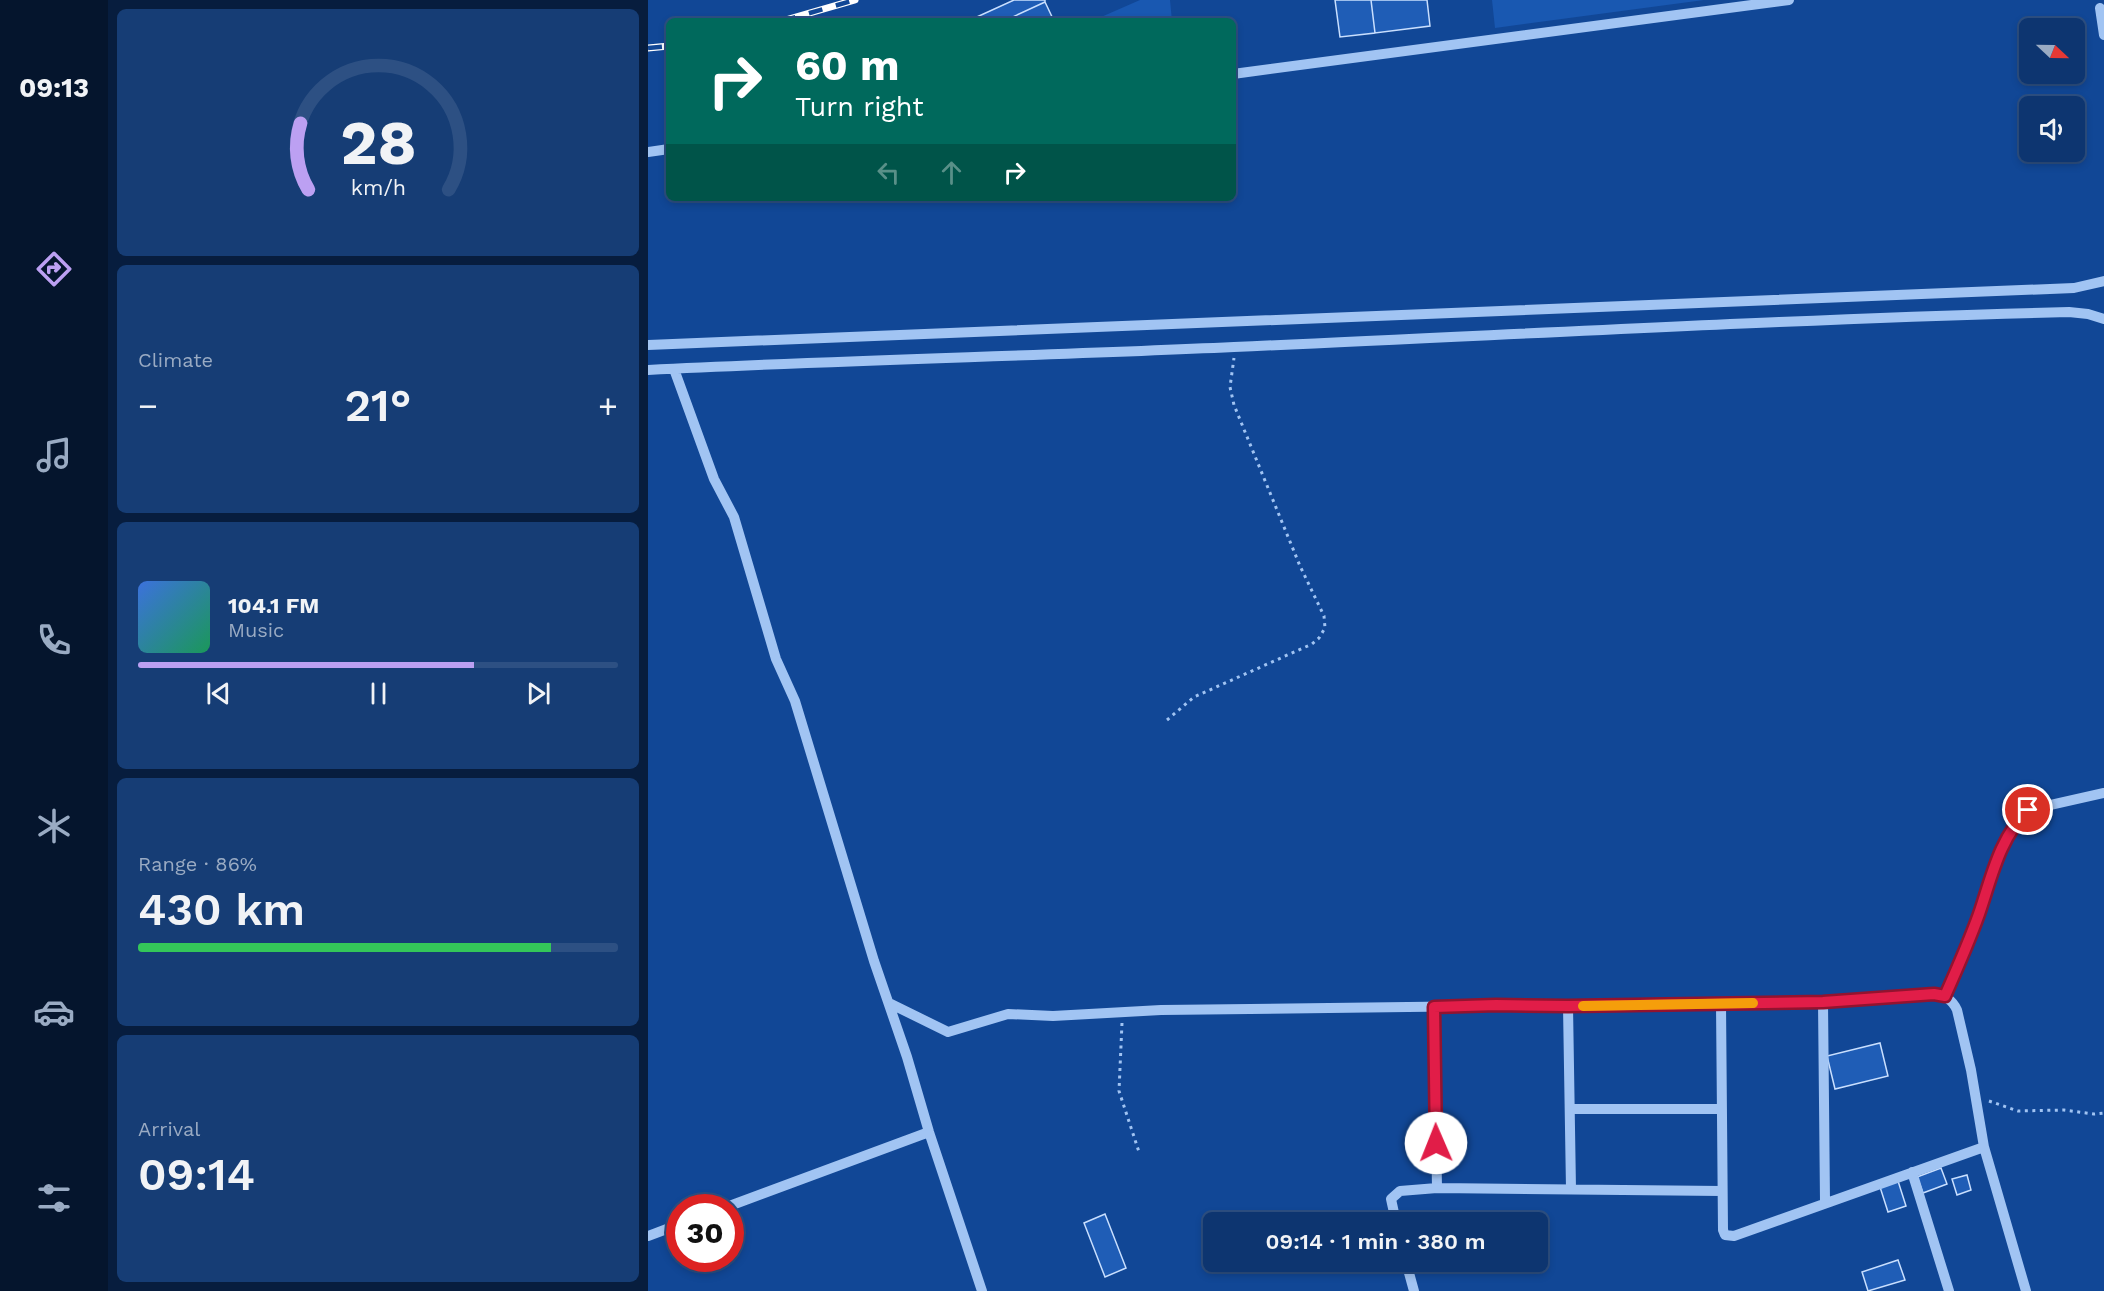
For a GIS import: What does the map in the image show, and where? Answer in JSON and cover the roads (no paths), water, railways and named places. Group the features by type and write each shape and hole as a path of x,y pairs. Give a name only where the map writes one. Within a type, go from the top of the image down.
{"street":[{"path":"1236,74 1789,0"},
{"path":"2101,6 2104,34"},
{"path":"648,152 666,149"},
{"path":"648,345 1865,298 2074,288 2104,281"},
{"path":"648,370 1235,347 1846,319 2069,312 2104,319"},
{"path":"674,369 714,479 734,518 776,659 795,701 929,1132 982,1291"},
{"path":"1945,996 1978,916 2000,854 2014,824 2028,810 2104,793"},
{"path":"889,1003 948,1032 1008,1014 1053,1017 1123,1012 1392,1006 1721,1004 1823,1002 1934,994 1945,996 1954,1003 1957,1010 1976,1096 1984,1147 2026,1291"},
{"path":"1823,1002 1825,1202"},
{"path":"1721,1004 1723,1230 1729,1237 1984,1147"},
{"path":"1568,1006 1571,1189"},
{"path":"1434,1007 1437,1188"},
{"path":"1571,1109 1722,1109"},
{"path":"744,1201 929,1132"},
{"path":"1912,1172 1949,1291"},
{"path":"1394,1212 1391,1200 1394,1194 1400,1191 1437,1188 1722,1191"},
{"path":"648,1236 666,1229"},
{"path":"1409,1272 1414,1291"}],"railway":[{"path":"792,18 855,0"},
{"path":"648,48 666,46"}]}
